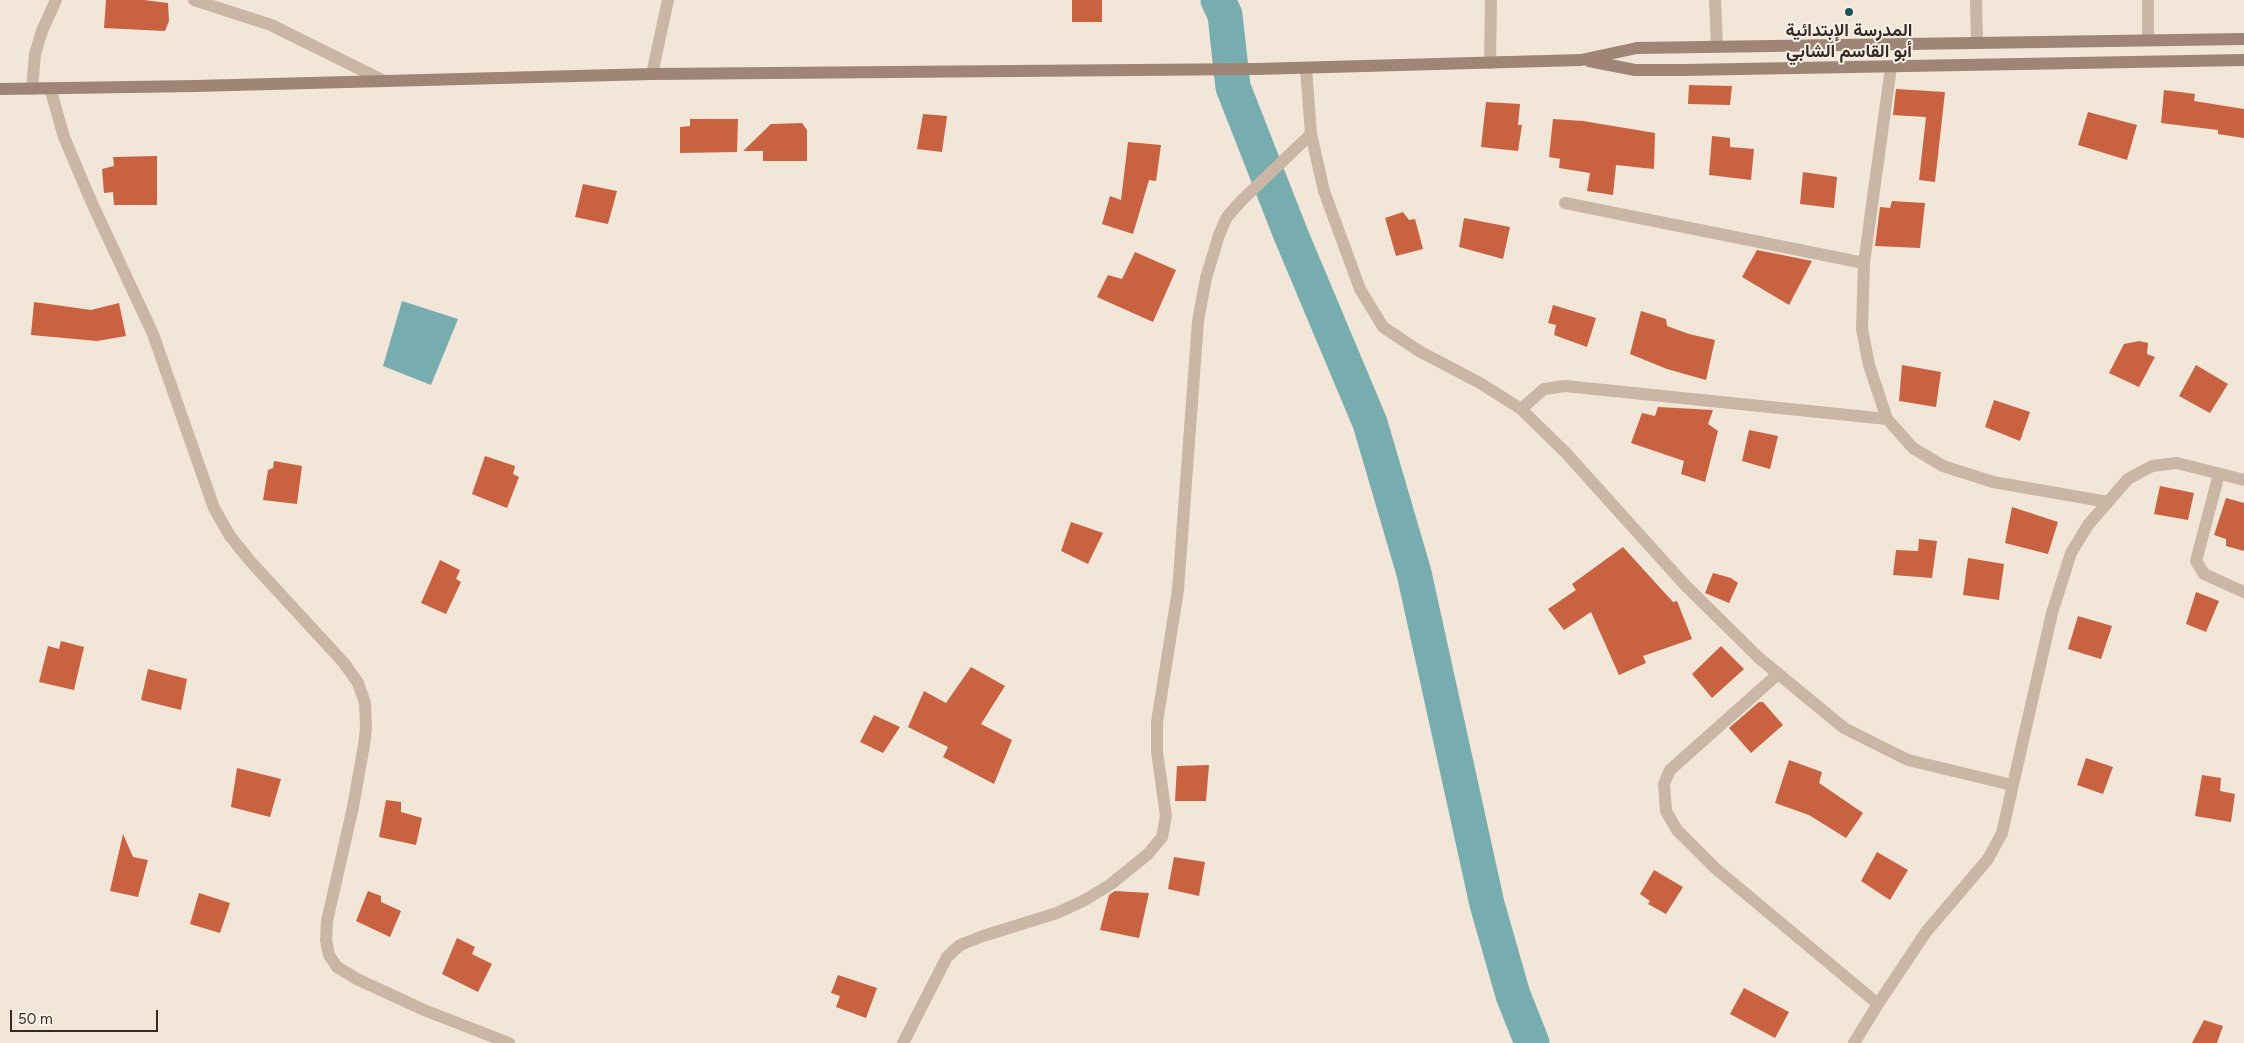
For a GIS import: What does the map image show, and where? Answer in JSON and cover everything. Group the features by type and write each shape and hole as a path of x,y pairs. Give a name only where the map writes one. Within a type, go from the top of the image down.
{"main road":[{"path":"0,89 652,74 1306,68 1581,60 1637,48 2244,39"},
{"path":"1581,60 1635,70 2244,60"}],"street":[{"path":"32,89 35,54 56,0"},
{"path":"194,0 271,25 384,81"},
{"path":"652,74 668,0"},
{"path":"1490,62 1491,0"},
{"path":"1715,0 1717,46"},
{"path":"1976,0 1976,43"},
{"path":"2148,0 2148,40"},
{"path":"1891,67 1864,263 1862,329 1870,365 1888,420 1913,448 1943,466 1993,482 2108,502"},
{"path":"1306,68 1311,134 1324,191 1360,289 1384,327 1420,351 1480,383 1521,409 1566,453 1684,584 1759,658 1844,728 1908,760 2012,785"},
{"path":"50,88 64,137 91,201 153,334 214,508 230,536 251,562 344,663 358,683 365,703 366,728 359,772 327,921 326,940 329,955 337,966 357,979 424,1010 509,1043"},
{"path":"903,1043 947,957 960,946 983,936 1057,914 1085,900 1110,884 1148,854 1162,837 1166,816 1157,752 1157,722 1178,590 1197,341 1206,278 1219,235 1227,217 1241,201 1311,134"},
{"path":"1565,203 1864,263"},
{"path":"1521,409 1544,389 1565,386 1888,420"},
{"path":"1854,1043 1926,932 1988,859 2002,832 2052,613 2071,553 2088,525 2128,479 2152,466 2177,463 2244,480"},
{"path":"2219,474 2196,562 2204,574 2244,592"},
{"path":"1778,674 1670,770 1664,784 1666,811 1677,830 1715,868 1878,1004"}],"water":[{"path":"402,301 458,319 431,385 383,366"}],"building":[{"path":"106,0 144,0 168,3 169,21 165,31 104,28"},
{"path":"1072,0 1102,0 1102,22 1072,22"},
{"path":"1689,85 1732,86 1730,105 1688,104"},
{"path":"1896,89 1945,92 1935,182 1919,180 1926,117 1893,115"},
{"path":"2164,90 2195,94 2194,101 2244,109 2244,138 2218,134 2218,130 2161,123"},
{"path":"1486,102 1520,104 1518,125 1522,125 1518,151 1481,147"},
{"path":"2088,112 2137,125 2127,160 2078,145"},
{"path":"923,114 947,116 942,152 917,149"},
{"path":"690,119 738,119 737,152 680,153 680,127 690,126"},
{"path":"1553,119 1583,121 1655,133 1654,169 1616,165 1613,195 1587,191 1590,173 1559,168 1560,159 1549,157"},
{"path":"802,123 807,130 807,161 763,161 763,151 743,151 771,124"},
{"path":"1712,136 1730,138 1730,147 1754,149 1751,180 1709,175"},
{"path":"1128,142 1161,145 1156,181 1149,180 1133,234 1102,224 1110,196 1121,200"},
{"path":"157,156 157,205 114,205 113,192 104,193 102,169 114,166 113,157"},
{"path":"1803,172 1837,177 1834,208 1800,204"},
{"path":"583,184 617,191 608,224 575,217"},
{"path":"1892,201 1925,203 1920,248 1875,246 1880,207 1890,208"},
{"path":"1403,212 1409,220 1415,219 1423,249 1396,256 1385,218"},
{"path":"1464,218 1510,227 1503,259 1459,247"},
{"path":"1757,250 1812,261 1789,305 1742,277"},
{"path":"1135,252 1176,270 1153,322 1097,297 1108,275 1122,279"},
{"path":"34,302 91,310 119,303 126,336 97,341 31,335"},
{"path":"1553,305 1596,318 1587,347 1554,335 1556,325 1548,323"},
{"path":"1641,311 1666,319 1667,326 1689,334 1715,340 1706,380 1667,369 1630,354"},
{"path":"2139,341 2148,343 2147,354 2155,357 2139,387 2109,373 2124,344"},
{"path":"1902,365 1941,372 1936,407 1899,401"},
{"path":"2196,365 2228,384 2210,413 2179,396"},
{"path":"1994,400 2030,412 2020,441 1985,427"},
{"path":"1658,407 1713,410 1708,424 1718,431 1705,482 1681,474 1684,461 1631,443 1642,413 1655,416"},
{"path":"1749,430 1778,436 1770,469 1742,461"},
{"path":"485,456 515,466 513,474 519,477 507,508 472,494"},
{"path":"274,461 302,466 297,504 263,500 268,470 273,468"},
{"path":"2160,486 2194,493 2188,520 2154,514"},
{"path":"2226,498 2244,503 2244,551 2226,546 2226,539 2214,535"},
{"path":"2012,507 2058,522 2048,554 2005,543"},
{"path":"1071,522 1103,533 1088,564 1061,551"},
{"path":"1919,539 1937,541 1932,578 1893,575 1896,550 1918,551"},
{"path":"1623,547 1673,602 1677,601 1692,639 1643,656 1646,663 1619,675 1591,612 1564,630 1548,609 1576,590 1572,584"},
{"path":"1968,558 2004,564 1999,600 1963,595"},
{"path":"440,560 460,570 456,579 461,582 446,614 421,603"},
{"path":"1713,573 1731,578 1738,583 1729,603 1705,593"},
{"path":"2196,592 2219,601 2206,632 2186,624"},
{"path":"2078,616 2112,626 2101,659 2068,649"},
{"path":"61,641 84,647 74,690 39,682 48,646 59,649"},
{"path":"1721,646 1744,669 1712,698 1692,674"},
{"path":"971,667 1005,686 981,724 1012,740 994,784 943,757 948,747 908,727 924,691 946,703"},
{"path":"148,669 187,679 181,710 141,700"},
{"path":"1759,702 1763,702 1783,725 1751,753 1729,728"},
{"path":"874,715 900,727 883,753 860,742"},
{"path":"2086,758 2113,767 2103,794 2077,785"},
{"path":"1789,760 1822,772 1819,783 1863,813 1846,838 1809,815 1775,803"},
{"path":"1209,765 1206,801 1175,801 1177,766"},
{"path":"237,768 281,779 270,817 231,807"},
{"path":"2202,775 2221,778 2220,791 2235,794 2231,822 2195,816"},
{"path":"386,800 401,802 401,812 422,818 416,845 379,837"},
{"path":"123,834 133,857 148,860 138,897 110,891"},
{"path":"1877,852 1908,870 1890,900 1861,881"},
{"path":"1174,857 1205,862 1199,896 1168,889"},
{"path":"1654,870 1683,887 1666,914 1648,904 1650,901 1640,894"},
{"path":"368,891 381,896 381,902 401,911 390,937 356,921"},
{"path":"1115,891 1149,893 1139,938 1100,930 1109,895"},
{"path":"199,893 230,903 220,933 190,924"},
{"path":"457,938 475,947 472,954 492,964 478,992 442,974"},
{"path":"838,975 877,988 866,1018 836,1007 840,996 831,993"},
{"path":"1744,988 1789,1012 1775,1038 1730,1014"},
{"path":"2204,1020 2223,1026 2217,1043 2192,1043"}],"waterway":[{"path":"1218,0 1225,15 1233,87 1291,235 1370,423 1414,573 1487,904 1513,995 1532,1043"}],"place":[{"name":"المدرسة الإبتدائية أبو القاسم الشابي","path":"1849,12"}]}
